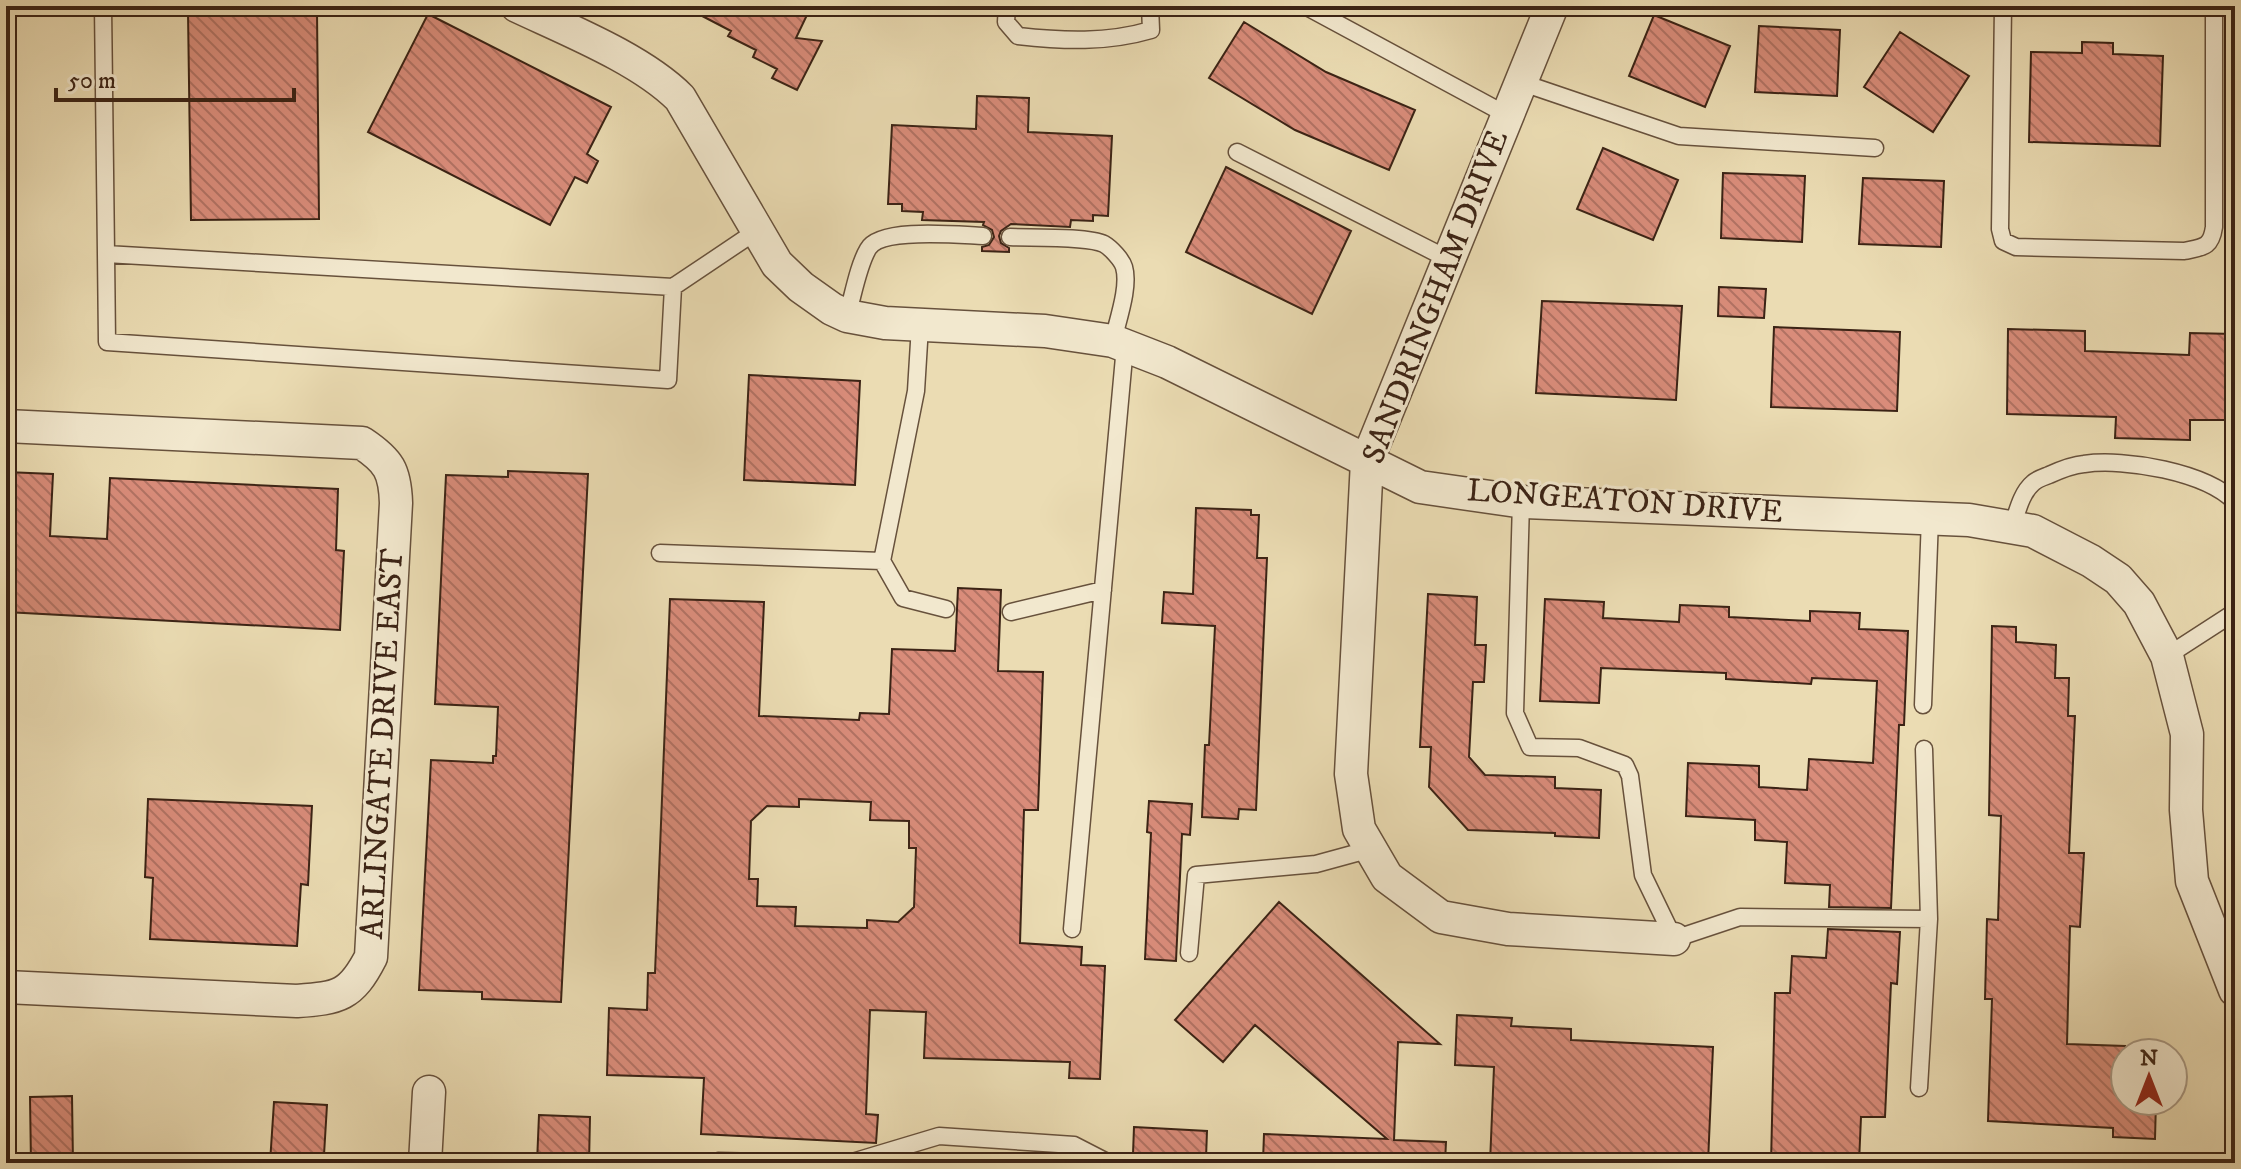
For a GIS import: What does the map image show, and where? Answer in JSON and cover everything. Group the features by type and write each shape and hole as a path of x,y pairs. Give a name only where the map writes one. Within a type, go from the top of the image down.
{"street":[{"name":"SANDRINGHAM DRIVE","path":"1552,6 1367,461 1351,774 1359,829 1387,877 1441,917 1508,929 1674,939"},
{"path":"535,10 638,67 673,91 689,112 777,264 832,309 847,316"},
{"name":"LONGEATON DRIVE","path":"847,316 920,326 1045,331 1119,344 1167,362 1420,487 1521,502 1969,520 2033,531 2118,579 2139,603 2167,656 2187,734 2186,810 2192,881 2235,990"},
{"name":"ARLINGATE DRIVE EAST","path":"6,426 362,443 383,457 395,478 396,503 371,957 358,982 330,999 297,1001 6,987"},
{"path":"425,1163 429,1092"}],"lane":[{"path":"103,6 107,342 668,380 673,287"},
{"path":"1007,6 1006,22 1018,36 1057,40 1126,37 1151,30 1150,6"},
{"path":"1305,6 1507,115"},
{"path":"2003,6 2000,229 2003,241 2016,247 2184,251 2204,247 2212,239 2214,227 2214,6"},
{"path":"1520,82 1679,136 1875,148"},
{"path":"1237,152 1448,259"},
{"path":"106,254 673,287 758,230"},
{"path":"847,316 867,250 875,240 893,235 983,236"},
{"path":"1010,237 1103,244 1124,267 1103,590 1072,929"},
{"path":"920,326 916,391 882,561 903,598 946,609"},
{"path":"2012,527 2024,494 2033,482 2084,464 2122,463 2181,474 2225,491 2235,502"},
{"path":"1521,502 1515,713 1530,747 1579,748 1625,765 1630,776 1643,875 1674,939 1740,917 1929,919"},
{"path":"1923,705 1930,518"},
{"path":"660,553 882,561"},
{"path":"1011,612 1103,590"},
{"path":"2167,656 2235,612"},
{"path":"1919,1088 1929,919 1924,749"},
{"path":"1189,953 1196,875 1316,864 1371,849"},
{"path":"849,1163 939,1136 1074,1145 1109,1163"},
{"path":"718,1163 811,1163"}],"building":[{"path":"683,6 788,6 807,15 796,38 822,41 797,90 772,78 777,69 753,57 756,50 728,36 731,31"},
{"path":"317,11 319,219 191,220 188,13"},
{"path":"428,14 611,107 587,154 598,161 587,183 575,177 550,225 368,132"},
{"path":"1654,15 1730,46 1705,107 1629,76"},
{"path":"1244,22 1326,72 1415,110 1389,170 1295,130 1209,78"},
{"path":"1759,26 1840,30 1837,96 1755,92"},
{"path":"1900,32 1969,76 1933,132 1864,87"},
{"path":"2082,42 2113,43 2113,54 2163,56 2160,146 2029,142 2031,52 2082,53"},
{"path":"977,96 1029,98 1028,132 1112,136 1108,216 1093,215 1093,221 1071,220 1070,227 1011,224 999,236 1009,252 982,251 982,247 989,245 994,237 992,230 983,225 984,222 922,220 923,212 902,211 902,204 888,204 892,125 976,129"},
{"path":"1603,148 1678,180 1653,240 1577,209"},
{"path":"1226,167 1351,231 1312,314 1186,252"},
{"path":"1723,173 1805,176 1802,242 1721,238"},
{"path":"1863,178 1944,181 1941,247 1859,244"},
{"path":"1719,287 1766,289 1764,318 1718,316"},
{"path":"1542,301 1682,306 1676,400 1536,393"},
{"path":"1774,327 1900,332 1897,411 1771,407"},
{"path":"2008,329 2085,331 2085,351 2189,355 2190,333 2235,334 2235,420 2190,420 2190,440 2115,438 2116,417 2007,414"},
{"path":"749,375 860,381 855,485 744,480"},
{"path":"508,471 588,474 561,1002 482,999 482,992 419,990 431,760 493,763 493,756 496,756 498,707 435,704 446,475 508,477"},
{"path":"6,472 53,474 50,536 107,539 110,478 338,489 336,550 344,551 340,630 6,612"},
{"path":"1196,508 1251,510 1251,515 1259,515 1257,558 1267,558 1256,810 1239,809 1238,819 1202,817 1215,626 1162,623 1164,592 1193,594"},
{"path":"958,588 1001,590 998,671 1043,672 1038,810 1024,810 1020,943 1082,947 1081,965 1105,966 1100,1079 1069,1078 1070,1062 924,1058 926,1012 870,1010 866,1114 878,1115 876,1143 701,1134 704,1078 607,1075 609,1008 647,1010 648,973 655,973 670,599 764,602 759,716 859,720 860,713 889,714 892,649 955,651","holes":["799,799 871,802 870,820 909,821 909,848 916,848 914,907 898,922 867,920 867,928 795,926 796,907 757,906 758,879 749,879 751,821 767,806 799,807"]},
{"path":"1428,594 1477,597 1475,645 1486,645 1484,682 1473,682 1469,757 1485,775 1555,777 1555,788 1601,790 1599,838 1468,830 1429,787 1431,747 1420,747"},
{"path":"1545,599 1604,602 1603,618 1679,622 1680,605 1729,607 1729,617 1810,621 1810,611 1860,613 1859,629 1908,631 1904,725 1899,725 1891,908 1829,907 1830,885 1785,883 1787,842 1755,840 1755,820 1686,816 1688,763 1759,766 1759,787 1807,790 1809,759 1873,763 1877,681 1812,678 1811,684 1726,679 1726,673 1601,668 1599,703 1540,701"},
{"path":"1992,626 2016,627 2016,642 2056,645 2055,678 2069,678 2068,716 2075,716 2069,853 2084,853 2080,927 2070,926 2067,1044 2109,1045 2109,1117 2156,1117 2155,1139 2113,1137 2113,1128 1988,1121 1992,999 1985,999 1987,919 1998,920 2001,816 1989,815"},
{"path":"148,799 312,806 308,885 301,884 297,946 150,939 153,878 145,877"},
{"path":"1149,801 1192,804 1190,835 1182,834 1176,961 1145,959 1151,833 1147,832"},
{"path":"1279,902 1440,1044 1398,1042 1394,1140 1446,1142 1445,1163 1263,1161 1264,1134 1387,1139 1255,1025 1223,1062 1175,1020"},
{"path":"1828,929 1900,932 1897,984 1891,983 1885,1117 1861,1117 1859,1163 1771,1163 1775,993 1790,993 1792,956 1826,958"},
{"path":"1457,1015 1512,1018 1511,1026 1571,1029 1571,1040 1713,1047 1708,1163 1490,1163 1494,1067 1455,1065"},
{"path":"72,1096 73,1163 31,1163 30,1097"},
{"path":"274,1102 327,1105 324,1155 308,1154 307,1163 270,1163"},
{"path":"539,1115 590,1117 589,1163 537,1163"},
{"path":"1134,1127 1207,1131 1206,1158 1133,1154"}]}
